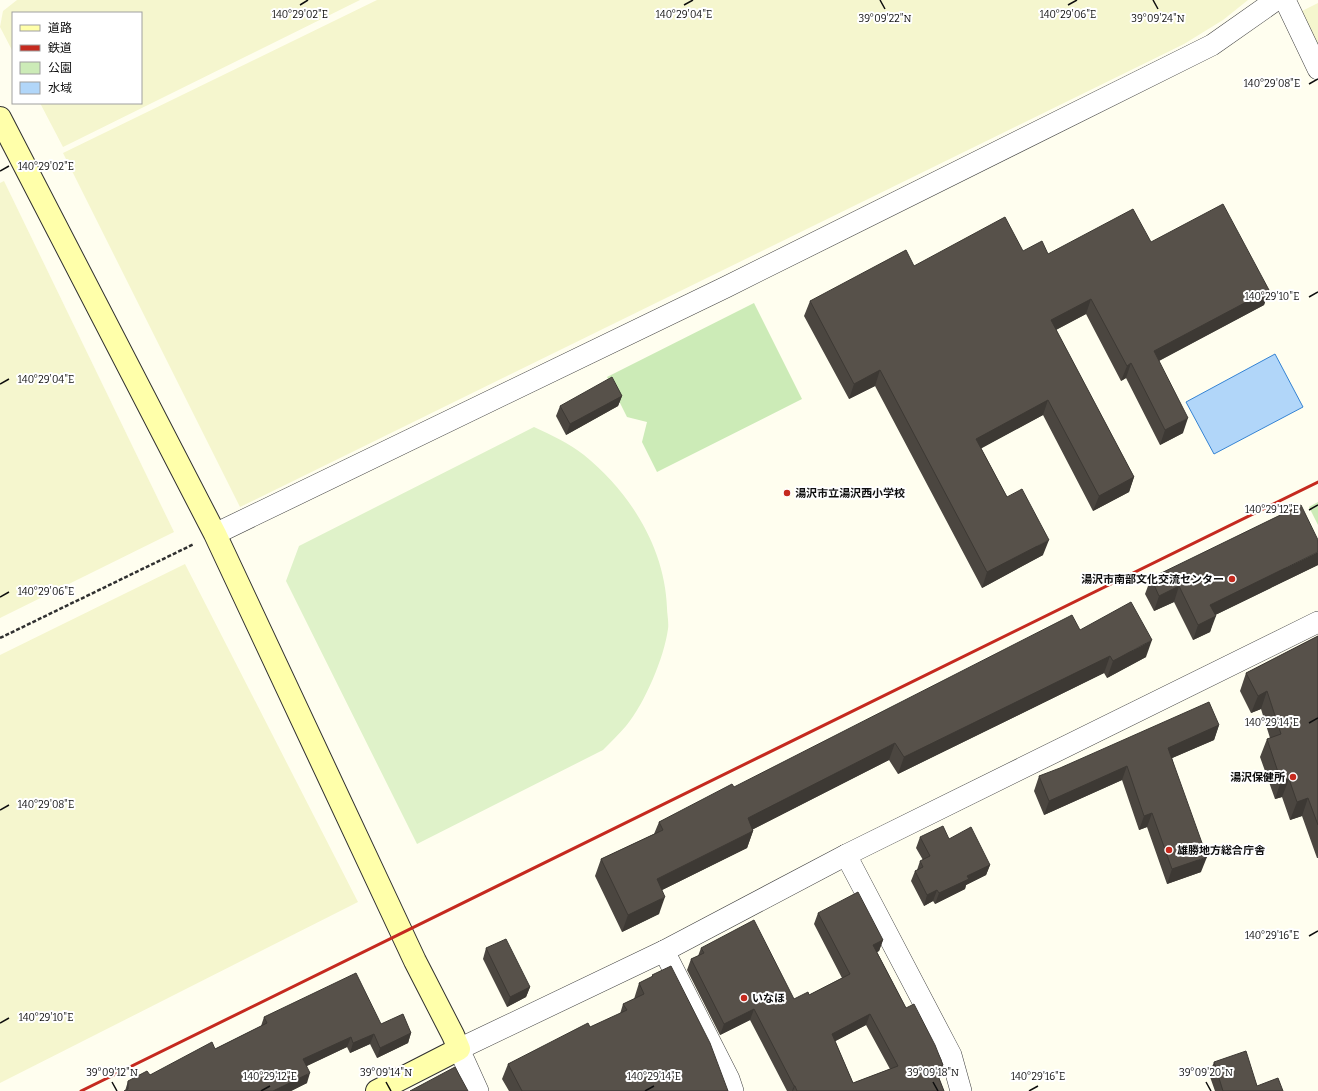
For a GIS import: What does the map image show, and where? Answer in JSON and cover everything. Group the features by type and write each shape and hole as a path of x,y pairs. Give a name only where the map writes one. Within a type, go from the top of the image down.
{"street":[{"path":"215,534 726,288 1198,52 1276,0"},
{"path":"1285,0 1318,69"},
{"path":"0,118 215,534 415,961 453,1035 478,1091"},
{"path":"377,1091 459,1049 664,951 846,855 1318,622"},
{"path":"846,855 951,1055 961,1091"},
{"path":"664,951 729,1079 733,1091"}],"path":[{"path":"0,638 215,534"}],"green space":[{"path":"17,0 360,0 63,147 41,104 142,104 142,12 12,12 12,50 0,27 3,11"},
{"path":"377,0 1248,0 1223,20 1184,44 240,507 63,153"},
{"path":"1318,3 1318,48 1300,12"},
{"path":"4,181 174,532 0,618 0,183"},
{"path":"754,303 802,399 657,472 642,442 647,422 627,417 607,377"},
{"path":"534,427 572,447 601,470 630,504 642,523 660,564 665,586 668,621 666,641 647,693 626,726 603,750 417,844 286,581 299,546"},
{"path":"1318,502 1318,525 1309,507"},
{"path":"185,564 358,902 0,1083 0,655"}],"water":[{"path":"1275,354 1303,407 1214,454 1186,402"}],"building":[{"path":"1223,204 1269,290 1154,351 1188,418 1165,430 1131,363 1127,366 1091,299 1051,320 1134,477 1099,496 1048,400 976,439 1007,497 1022,489 1049,540 987,572 880,370 854,384 810,301 906,250 914,266 1005,217 1023,251 1042,241 1048,254 1133,209 1151,242"},
{"path":"612,377 622,396 570,424 560,406"},
{"name":"湯沢市南部文化交流センター","path":"1301,505 1318,540 1318,552 1210,605 1216,616 1198,625 1179,586 1159,596 1151,578"},
{"path":"1131,602 1152,640 1113,661 1110,656 904,757 895,743 748,818 753,831 657,879 665,897 628,915 601,859 663,830 659,822 732,784 734,787 1072,615 1080,630"},
{"path":"1318,636 1318,825 1308,798 1297,802 1289,779 1281,781 1267,739 1281,734 1267,691 1258,696 1246,673"},
{"path":"1209,702 1219,725 1168,748 1207,857 1172,869 1152,813 1144,816 1127,766 1049,801 1039,776"},
{"path":"943,826 949,839 971,827 990,865 967,876 969,879 939,893 937,890 927,895 915,871 923,867 920,861 930,856 920,837"},
{"path":"858,892 883,940 873,945 906,1008 914,1004 935,1045 943,1065 935,1068 944,1091 797,1091 754,1009 724,1024 691,959 704,953 701,948 754,920 794,999 808,992 809,995 850,974 818,913","holes":["870,1014 898,1066 853,1083 832,1034"]},
{"path":"506,939 530,987 510,997 486,948"},
{"path":"671,966 710,1043 728,1091 522,1091 508,1064 588,1023 590,1027 627,1010 623,1004 644,994 639,983"},
{"path":"356,973 381,1024 403,1014 411,1033 380,1048 374,1034 353,1043 351,1037 303,1059 310,1073 273,1091 124,1091 128,1089 128,1081 147,1071 150,1075 212,1042 215,1049 267,1023 264,1017"},
{"path":"1246,1051 1257,1086 1278,1078 1283,1091 1223,1091 1214,1062"},
{"path":"455,1067 468,1091 410,1091"}],"railway":[{"path":"81,1091 1318,482"}],"place":[{"name":"湯沢市立湯沢西小学校","path":"787,493"},
{"name":"湯沢市南部文化交流センター","path":"1232,579"},
{"name":"湯沢保健所","path":"1293,777"},
{"name":"雄勝地方総合庁舎","path":"1169,850"},
{"name":"いなほ","path":"744,998"}]}
